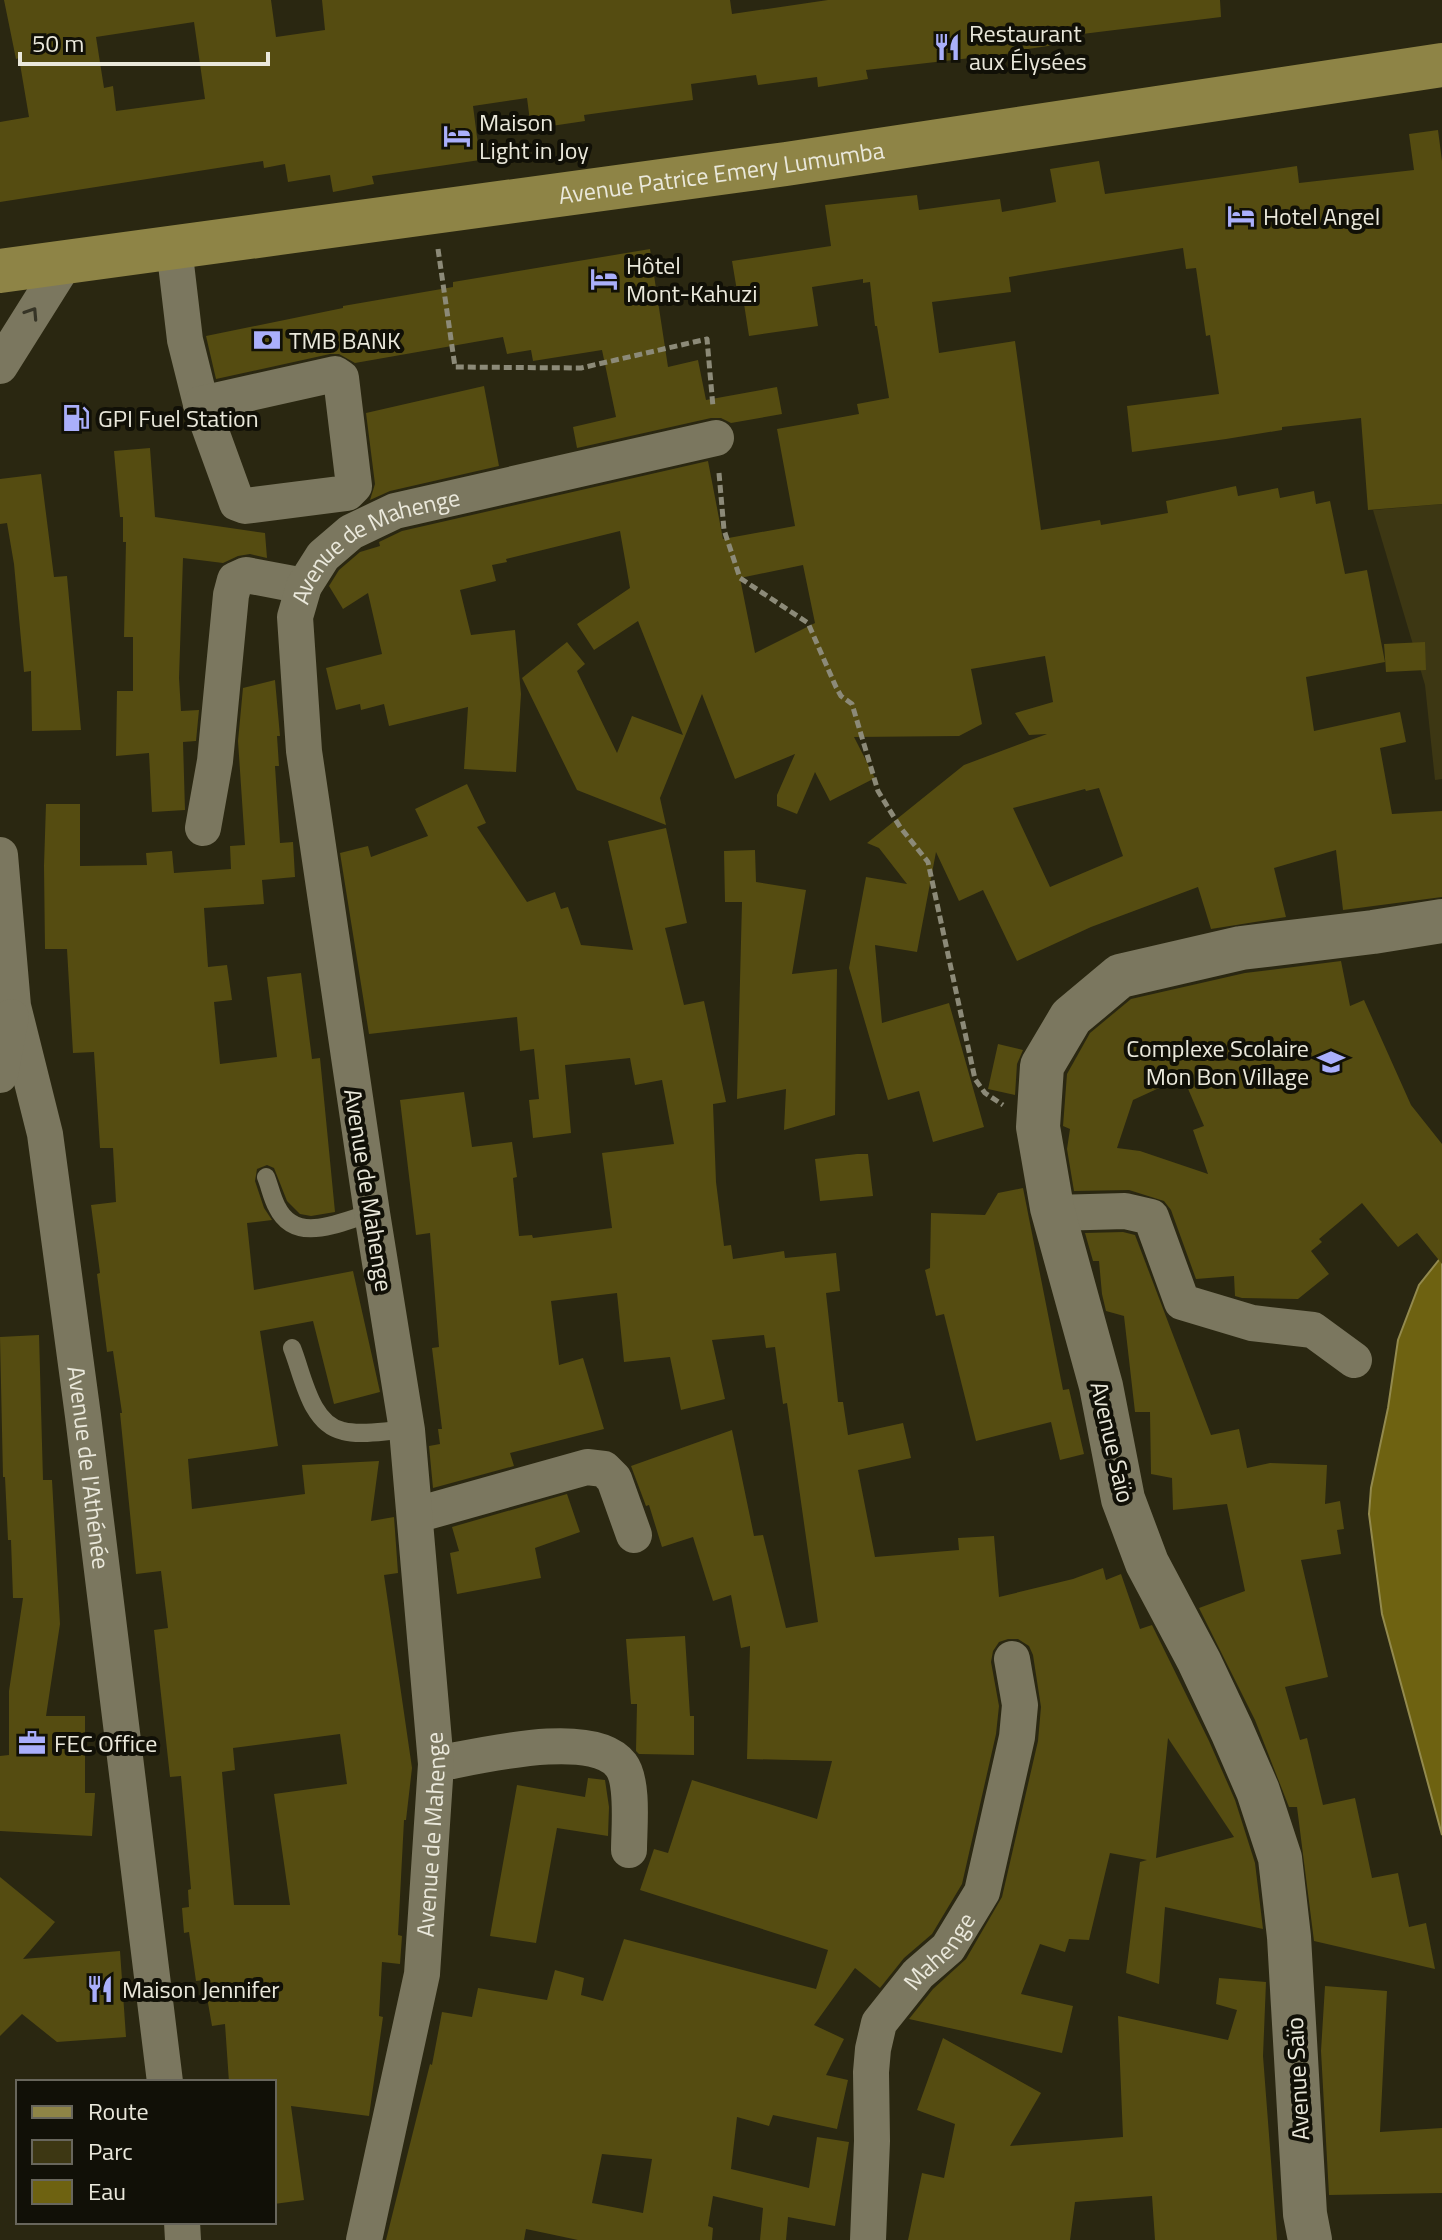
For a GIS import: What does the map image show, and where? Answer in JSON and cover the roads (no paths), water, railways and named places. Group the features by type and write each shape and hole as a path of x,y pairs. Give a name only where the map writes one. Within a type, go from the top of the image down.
{"main road":[{"name":"Avenue Patrice Emery Lumumba","path":"0,271 786,164 1442,65"}],"street":[{"path":"174,247 185,340 201,404 237,503 245,506 347,493 354,486 341,378 335,374 201,404"},
{"path":"0,366 66,261"},
{"name":"Avenue de Mahenge","path":"364,2240 422,1974 436,1764 407,1430 304,751 295,617 304,586 323,556 351,532 395,511 716,438"},
{"path":"203,828 215,761 235,580 246,575 304,586"},
{"name":"Avenue de l'Athénée","path":"0,855 13,1006 45,1134 132,1796 165,2080"},
{"name":"Avenue Saïo","path":"1310,2240 1305,2214 1289,1937 1280,1858 1258,1791 1232,1731 1147,1563 1123,1499 1101,1386 1054,1213 1038,1127 1042,1066 1071,1017 1120,976 1241,948 1442,921"},
{"path":"0,1075 13,1006"},
{"path":"1054,1213 1125,1211 1151,1217 1182,1302 1252,1323 1313,1330 1354,1360"},
{"path":"416,1515 587,1467 604,1469 614,1479 634,1535"},
{"name":"Mahenge","path":"868,2240 871,2072 879,2023 918,1974 948,1948 982,1892 1017,1737 1020,1705 1012,1659"},
{"path":"436,1764 546,1745 602,1750 621,1765 628,1784 629,1850"}],"lane":[{"path":"266,1177 278,1210 292,1224 308,1231 372,1213"},
{"path":"292,1348 318,1416 331,1427 344,1432 407,1430"}],"water":[{"path":"1442,1256 1442,1835 1382,1614 1369,1514 1398,1340 1419,1285"}],"place":[{"name":"Restaurant aux Élysées","path":"947,47"},
{"name":"Maison Light in Joy","path":"457,136"},
{"name":"Hotel Angel","path":"1241,216"},
{"name":"Hôtel Mont-Kahuzi","path":"604,279"},
{"name":"TMB BANK","path":"267,340"},
{"name":"GPI Fuel Station","path":"76,418"},
{"name":"Complexe Scolaire Mon Bon Village","path":"1331,1062"},
{"name":"FEC Office","path":"32,1743"},
{"name":"Maison Jennifer","path":"100,1989"}]}
